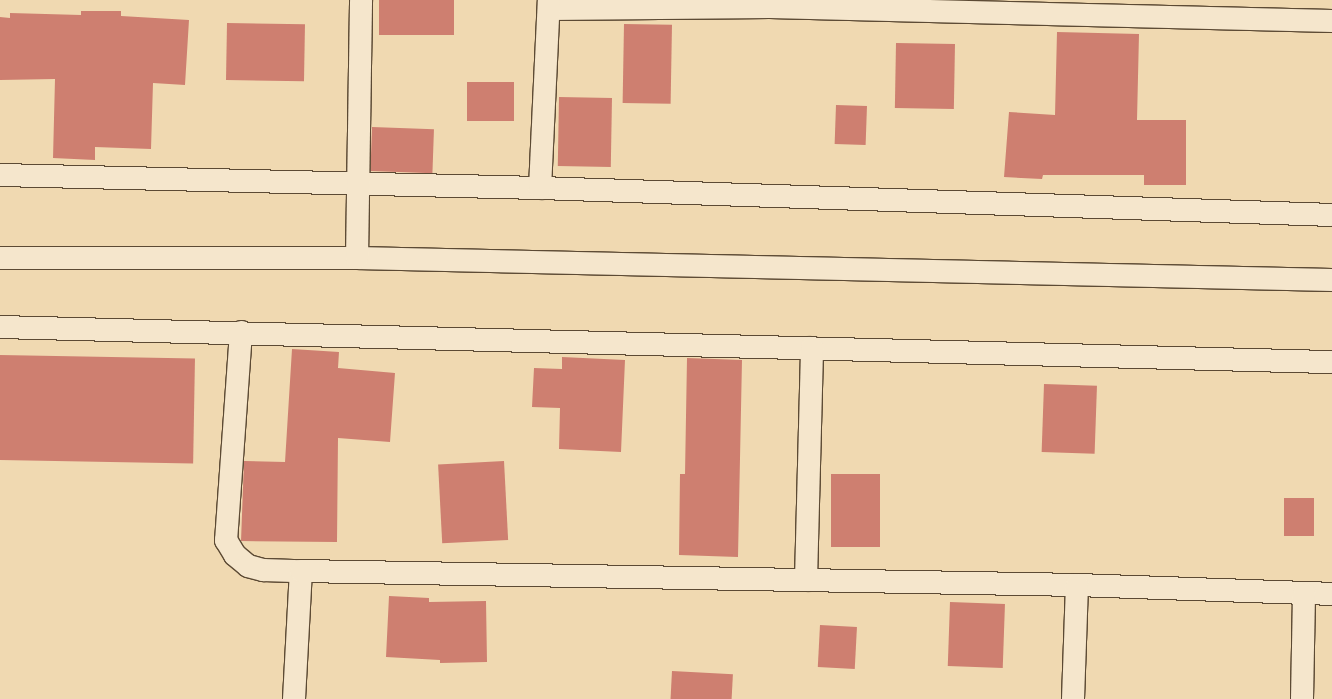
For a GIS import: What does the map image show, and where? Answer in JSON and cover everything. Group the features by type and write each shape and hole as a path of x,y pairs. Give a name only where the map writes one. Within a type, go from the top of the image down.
{"street":[{"path":"356,258 356,184 361,0"},
{"path":"540,188 549,4 770,4 1208,8 1332,21"},
{"path":"0,175 540,188 1332,215"},
{"path":"0,258 356,258 1332,280"},
{"path":"0,327 241,332 1332,362"},
{"path":"241,332 226,540 235,555 248,566 263,570 1077,585 1332,594"},
{"path":"806,580 812,348"},
{"path":"294,699 301,571"},
{"path":"1073,699 1077,585"},
{"path":"1302,699 1304,594"}],"building":[{"path":"379,0 454,0 454,35 379,35"},
{"path":"81,11 121,11 121,16 189,20 185,85 153,83 151,149 95,147 95,160 53,158 55,79 0,80 0,17 10,18 10,13 81,15"},
{"path":"227,23 305,24 304,81 226,80"},
{"path":"624,24 672,25 671,104 623,103"},
{"path":"1057,32 1139,34 1137,120 1186,120 1186,185 1144,185 1144,175 1043,175 1042,179 1004,177 1009,112 1055,115"},
{"path":"896,43 955,44 954,109 895,108"},
{"path":"467,82 514,82 514,121 467,121"},
{"path":"559,97 612,98 611,167 558,166"},
{"path":"836,105 867,106 866,145 835,144"},
{"path":"372,127 434,129 432,173 370,171"},
{"path":"292,349 339,352 338,368 395,373 390,442 338,438 337,542 241,541 244,461 285,462"},
{"path":"0,355 195,358 193,463 0,460"},
{"path":"562,357 625,360 621,452 559,449 560,408 532,407 534,368 562,369"},
{"path":"687,358 742,360 738,557 679,555 680,474 685,474"},
{"path":"1044,384 1097,386 1095,454 1042,452"},
{"path":"504,461 508,540 442,543 438,464"},
{"path":"831,474 880,474 880,547 831,547"},
{"path":"1284,498 1314,498 1314,536 1284,536"},
{"path":"389,596 429,598 429,602 486,601 487,662 440,663 440,660 386,657"},
{"path":"950,602 1005,604 1003,668 948,666"},
{"path":"820,625 857,627 855,669 818,667"},
{"path":"672,671 733,674 732,699 671,699"}]}
